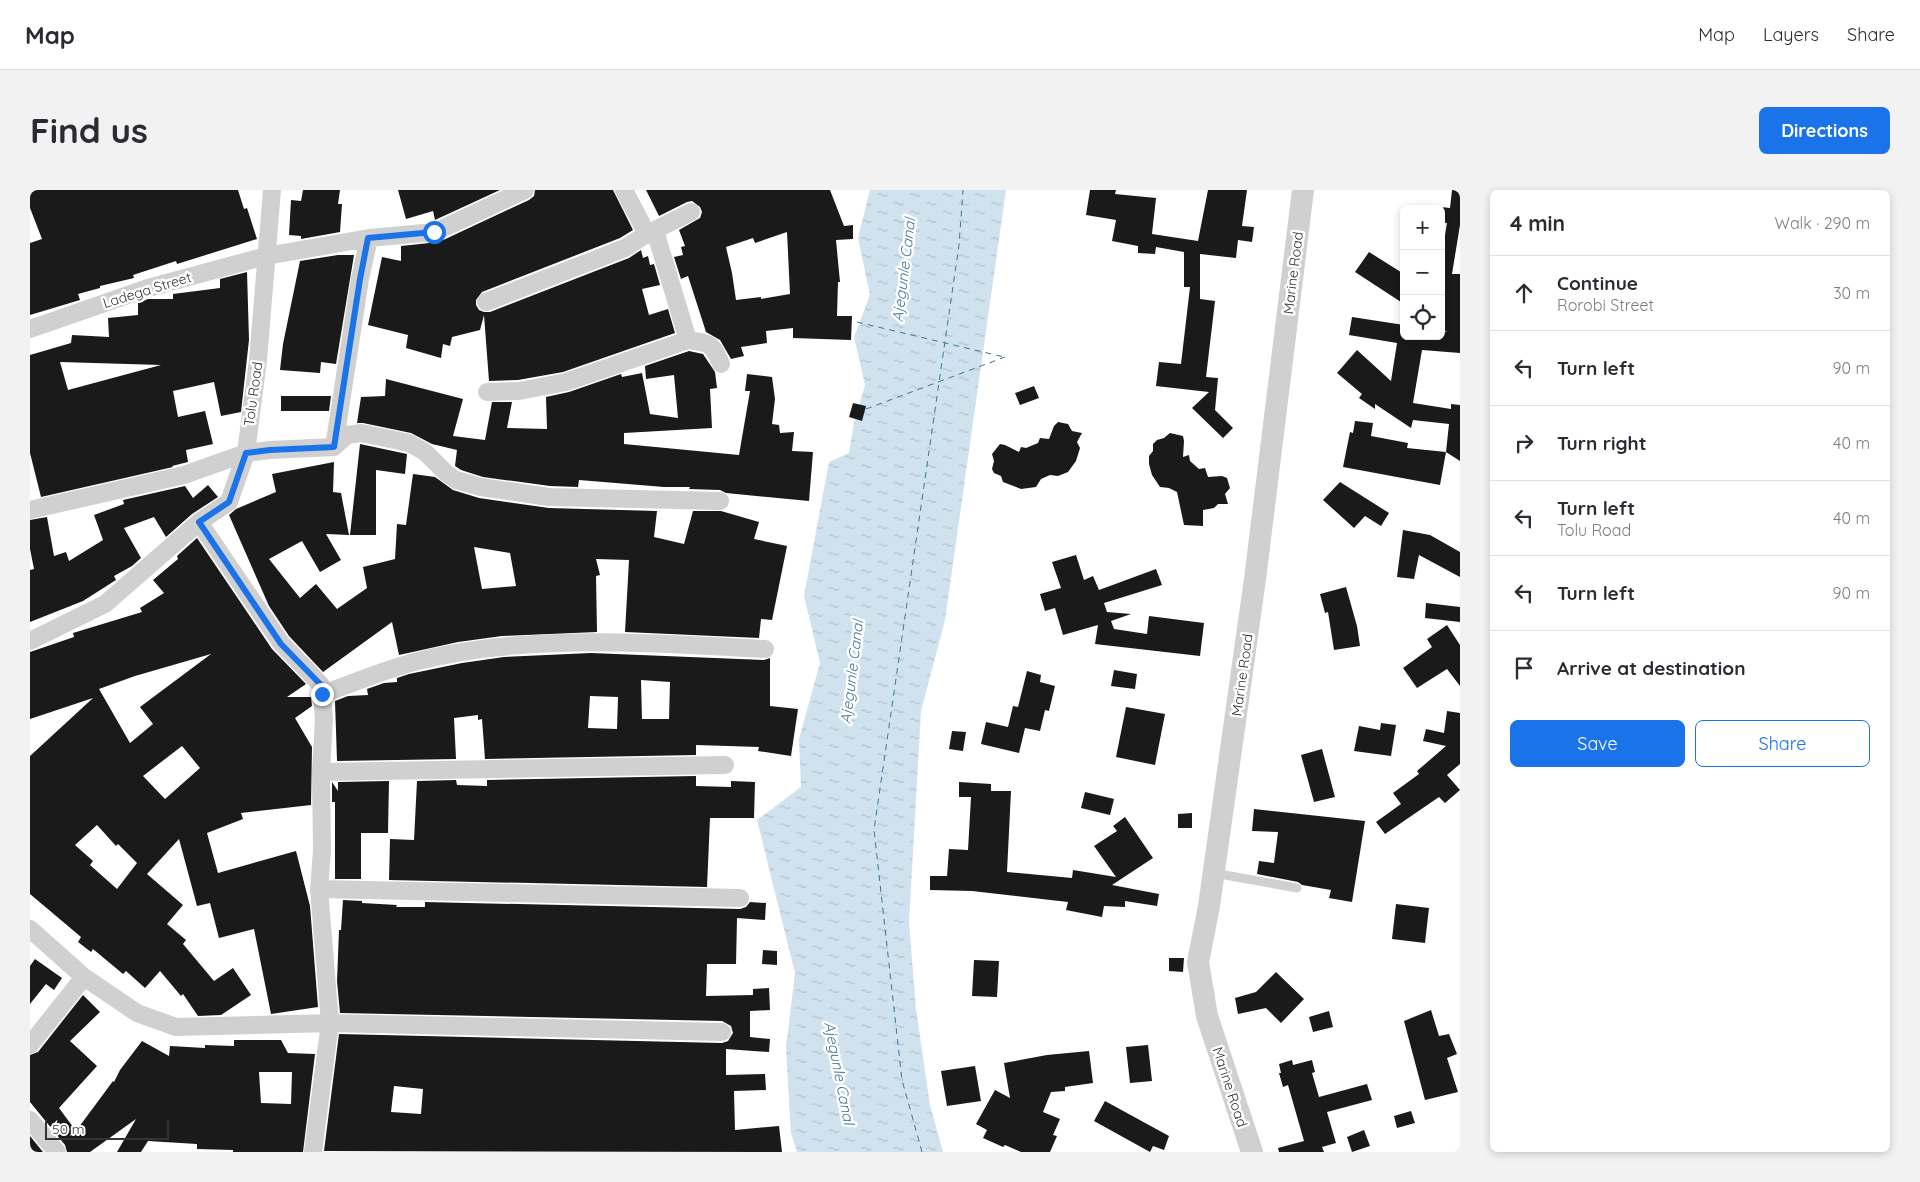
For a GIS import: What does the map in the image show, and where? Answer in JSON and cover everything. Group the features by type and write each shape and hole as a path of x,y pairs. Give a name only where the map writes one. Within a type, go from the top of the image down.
{"street":[{"name":"Tolu Road","path":"30,641 104,604 199,522 229,502 246,453 258,360 272,190"},
{"name":"Ladega Street","path":"30,328 148,288 266,256 368,238 434,232 525,190"},
{"path":"624,190 651,232 688,340"},
{"name":"Marine Road","path":"1252,1152 1207,1016 1198,962 1214,873 1255,579 1303,190"},
{"path":"486,302 626,248 651,232 691,212"},
{"path":"334,447 368,238"},
{"path":"487,392 519,391 566,382 688,340 706,342 714,349 721,364"},
{"path":"30,510 184,475 246,453 334,447 347,435 361,433 409,443 425,452 446,473 456,480 481,487 549,497 720,501"},
{"path":"199,522 281,644 321,685 324,719 321,772 322,851 320,890 330,1023 312,1152"},
{"path":"322,694 418,661 508,646 602,642 765,649"},
{"path":"321,772 725,765"},
{"path":"320,890 740,898"},
{"path":"33,938 84,977 137,1013 176,1027 330,1023 722,1032"},
{"path":"30,1045 84,977"},
{"path":"30,1120 57,1152"}],"lane":[{"path":"1214,873 1297,888"}],"water":[{"name":"Ajegunle Canal","path":"870,190 1006,190 945,620 921,711 909,922 916,1009 930,1105 943,1152 797,1152 791,1133 786,1048 795,973 757,820 801,787 799,739 820,663 804,596 829,462 849,453 854,423 865,385 854,337 870,295 858,238"}],"building":[{"path":"30,190 238,190 244,209 247,208 257,239 177,264 176,261 133,275 134,278 100,286 100,288 78,294 80,300 30,315 30,243 42,239 30,208"},
{"path":"303,190 340,190 338,204 342,204 340,232 301,239 301,236 289,235 291,200 301,201"},
{"path":"398,190 500,190 435,220 433,211 406,219"},
{"path":"535,190 613,190 633,230 620,238 482,292 476,300 479,310 490,312 629,258 641,250 643,258 648,256 650,265 654,264 660,285 642,289 649,315 668,309 675,333 563,372 518,380 489,381 484,315 480,330 452,337 450,346 443,344 441,358 406,348 408,335 368,325 382,257 401,261 401,246 439,242 529,200 534,196"},
{"path":"646,190 830,190 844,226 853,225 853,239 836,240 840,282 838,282 837,316 852,316 851,340 793,338 793,328 766,331 767,343 741,347 744,356 731,359 720,340 706,332 688,276 681,279 674,257 683,255 681,247 685,246 679,230 700,218 702,212 700,207 692,201 687,202 659,216","holes":["787,232 790,294 761,299 761,297 736,300 726,247 753,238 755,243"]},
{"path":"1090,190 1116,190 1115,194 1156,198 1152,234 1198,241 1208,190 1247,190 1242,226 1254,227 1252,242 1238,240 1236,258 1200,254 1200,299 1215,301 1206,377 1218,378 1215,410 1233,428 1223,438 1192,408 1209,392 1156,386 1159,362 1181,364 1190,287 1184,287 1184,252 1156,247 1155,254 1138,253 1138,246 1112,241 1116,220 1086,215"},
{"path":"1452,190 1460,190 1460,225 1452,274 1460,274 1460,353 1422,350 1413,403 1451,409 1451,404 1460,405 1460,461 1446,452 1449,424 1413,420 1411,428 1375,404 1375,409 1359,398 1362,394 1337,373 1357,350 1391,381 1397,343 1349,335 1352,317 1400,324 1400,340 1445,340 1445,332 1447,332 1445,331 1445,235 1447,223 1445,223 1445,207 1450,208"},
{"path":"1369,252 1400,271 1400,301 1355,272"},
{"path":"338,255 354,255 336,364 321,362 320,373 280,370 283,344 300,261"},
{"path":"247,272 249,340 241,412 221,416 214,382 173,391 178,417 205,411 213,444 186,450 188,462 173,467 41,497 30,453 30,355 71,343 72,335 109,337 108,318 138,315 138,303 148,299 173,299 173,294 220,288 220,279","holes":["60,362 161,365 68,390"]},
{"path":"689,351 703,354 715,372 717,388 710,389 712,428 624,433 624,444 739,455 750,391 745,391 747,374 772,377 775,399 772,424 779,425 780,433 794,432 792,451 813,452 809,501 726,493 720,490 689,489 690,487 664,487 579,480 578,487 550,486 483,477 461,470 455,466 457,450 432,444 411,433 357,423 361,397 385,396 386,379 463,399 453,436 485,440 492,402 512,402 507,428 547,429 546,397 569,392 621,374 622,377 642,373 650,414 678,418 674,375 646,379 645,366"},
{"path":"1034,386 1039,398 1020,405 1015,393"},
{"path":"281,396 331,396 329,411 281,411"},
{"path":"853,403 866,406 862,421 849,417"},
{"path":"1355,421 1373,423 1371,436 1408,443 1407,448 1446,452 1440,485 1343,467 1350,432 1353,433"},
{"path":"1058,422 1068,424 1072,431 1082,433 1077,442 1080,448 1076,461 1068,472 1058,476 1050,475 1041,479 1036,487 1021,489 1003,482 1001,476 994,473 992,469 994,461 992,454 1000,444 1019,452 1021,447 1026,448 1038,443 1040,438 1049,439 1054,426"},
{"path":"1170,433 1183,436 1183,457 1189,455 1190,461 1199,469 1205,468 1208,477 1222,476 1227,478 1230,488 1225,494 1228,504 1218,504 1214,508 1203,510 1203,526 1184,525 1177,492 1169,488 1160,487 1152,475 1149,456 1153,451 1153,444"},
{"path":"360,444 407,454 405,474 376,470 376,535 350,535"},
{"path":"334,462 333,492 341,493 349,535 326,534 341,560 320,572 302,541 269,559 300,598 316,584 337,609 367,588 363,567 395,559 397,524 406,525 413,474 435,477 453,490 479,498 549,508 657,511 654,537 684,544 693,511 721,511 759,522 754,539 787,546 772,620 761,619 759,638 625,632 629,560 596,559 600,575 596,576 597,632 502,636 458,642 399,655 392,622 323,672 289,636 269,606 229,515 236,509 276,492 272,474","holes":["474,547 510,553 516,586 482,589"]},
{"path":"1340,482 1389,513 1381,526 1365,516 1354,528 1323,500"},
{"path":"208,485 218,497 192,514 166,537 154,517 124,528 141,558 132,566 114,576 116,580 83,601 30,622 30,570 34,569 30,549 30,520 47,517 54,556 66,552 69,561 103,540 94,515 124,504 123,500 185,486 193,498"},
{"path":"1403,530 1430,535 1460,552 1460,577 1419,555 1414,579 1397,577"},
{"path":"197,538 272,649 306,684 287,697 311,697 312,706 295,718 312,747 311,805 241,813 243,819 207,833 218,873 296,851 310,906 318,1007 271,1014 254,929 219,938 210,903 197,906 179,839 147,874 183,905 167,924 186,940 183,944 214,981 233,968 251,995 221,1015 198,1016 183,994 181,996 160,971 145,988 126,971 123,974 93,949 91,952 78,942 81,937 30,894 30,756 93,698 30,719 30,652 74,637 73,633 142,612 140,608 164,593 153,580 178,559 177,556","holes":["211,654 140,707 153,724 130,743 99,689 135,676","182,746 200,768 165,799 143,776","97,825 116,846 118,844 137,863 117,889 90,865 93,861 75,845"]},
{"path":"1076,555 1084,580 1093,576 1099,590 1156,569 1162,585 1104,603 1107,612 1131,614 1111,621 1114,629 1147,634 1149,616 1204,623 1200,656 1095,644 1098,625 1063,635 1055,608 1045,611 1040,594 1061,588 1052,562"},
{"path":"1346,587 1357,626 1360,646 1334,650 1328,612 1325,613 1320,594"},
{"path":"1426,603 1460,607 1460,622 1425,618"},
{"path":"1447,625 1460,645 1460,686 1447,669 1417,688 1403,668 1432,647 1427,639"},
{"path":"591,653 764,660 770,658 770,706 798,709 791,756 758,751 759,747 696,745 696,755 485,759 482,719 478,720 478,715 454,718 456,759 337,761 335,701 348,696 368,695 367,689 384,683 397,682 397,678 409,674 504,657","holes":["641,680 670,682 669,719 642,719","590,696 618,697 617,729 588,728"]},
{"path":"1114,670 1137,674 1135,689 1111,686"},
{"path":"1027,671 1041,675 1040,682 1055,686 1049,711 1045,710 1040,731 1025,728 1019,753 981,744 986,722 1008,727 1013,706 1018,707"},
{"path":"1126,707 1165,714 1155,765 1116,757"},
{"path":"1447,711 1460,713 1460,764 1447,775 1460,790 1445,803 1439,797 1385,834 1376,822 1401,804 1393,793 1419,774 1417,771 1446,746 1423,741 1426,729 1444,733"},
{"path":"1381,723 1396,725 1391,756 1354,751 1359,726 1380,730"},
{"path":"952,731 966,732 963,751 949,749"},
{"path":"1322,749 1335,797 1314,802 1301,755"},
{"path":"696,776 696,786 731,787 731,781 755,782 754,818 710,818 707,887 389,880 390,839 414,840 417,781 456,780 457,785 487,786 487,780"},
{"path":"389,781 388,833 361,833 361,879 335,879 335,802 332,802 332,782 338,791 338,782"},
{"path":"959,782 991,784 991,791 1011,791 1007,872 1072,878 1073,870 1116,877 1094,846 1117,831 1113,826 1125,817 1153,858 1112,885 1159,894 1157,906 1125,901 1125,907 1104,906 1102,917 1066,910 1068,902 972,891 930,890 930,876 947,876 949,849 968,850 971,797 959,797"},
{"path":"1085,792 1114,799 1110,815 1081,808"},
{"path":"1254,809 1365,821 1352,902 1329,898 1331,890 1257,874 1259,861 1274,863 1278,832 1252,831"},
{"path":"1192,813 1192,828 1178,828 1178,814"},
{"path":"343,900 397,905 396,907 425,907 425,902 740,909 746,907 750,902 766,903 765,920 737,918 736,964 707,964 706,996 753,995 753,989 769,988 770,1010 750,1011 750,1037 770,1039 769,1052 726,1049 726,1075 765,1074 766,1090 734,1091 735,1130 779,1126 782,1152 324,1151 339,1034 722,1043 728,1041 733,1033 731,1026 722,1021 340,1013 337,981 339,930 341,930","holes":["394,1086 423,1089 421,1114 391,1112"]},
{"path":"1396,904 1429,908 1425,943 1392,939"},
{"path":"763,950 777,951 777,965 762,964"},
{"path":"1169,958 1184,958 1183,972 1169,971"},
{"path":"35,959 62,978 54,990 46,984 30,1004 30,966"},
{"path":"974,960 999,961 997,997 972,996"},
{"path":"1276,972 1304,999 1281,1023 1266,1008 1238,1014 1235,998 1256,992"},
{"path":"83,995 100,1012 70,1041 97,1066 59,1108 76,1131 114,1082 120,1070 142,1041 169,1056 170,1046 205,1048 205,1045 234,1046 234,1040 281,1040 288,1053 315,1054 303,1152 233,1152 233,1150 197,1149 197,1144 148,1141 141,1152 117,1152 136,1119 90,1152 67,1152 65,1145 30,1102 30,1055 38,1052","holes":["259,1072 292,1072 291,1104 261,1103"]},
{"path":"1431,1010 1439,1036 1449,1034 1457,1054 1447,1058 1458,1092 1425,1100 1404,1021"},
{"path":"1329,1011 1333,1027 1313,1032 1309,1017"},
{"path":"1148,1045 1152,1081 1130,1083 1126,1047"},
{"path":"1089,1051 1093,1083 1065,1087 1065,1091 1051,1092 1043,1112 1060,1119 1053,1135 1057,1136 1050,1152 1021,1152 1005,1145 1003,1147 983,1138 987,1130 976,1124 995,1090 1010,1098 1004,1063 1047,1055"},
{"path":"1292,1060 1293,1065 1312,1060 1315,1072 1312,1073 1319,1097 1367,1084 1372,1100 1327,1112 1336,1143 1322,1147 1324,1152 1279,1152 1278,1148 1304,1141 1288,1085 1283,1087 1279,1073 1281,1073 1279,1064"},
{"path":"975,1066 981,1101 947,1106 941,1071"},
{"path":"1105,1101 1169,1136 1164,1150 1153,1146 1150,1152 1094,1121"},
{"path":"1411,1111 1415,1123 1397,1128 1394,1116"},
{"path":"1364,1130 1370,1146 1352,1152 1347,1137"},
{"path":"30,1136 43,1152 30,1152"}],"ferry route":[{"path":"922,1152 902,1080 874,830 959,245 963,190"},
{"path":"857,322 1004,357"},
{"path":"866,409 1005,357"}],"route":[{"path":"322,694 321,685 281,644 199,522 229,502 246,453 334,447 368,238 434,232"}]}
